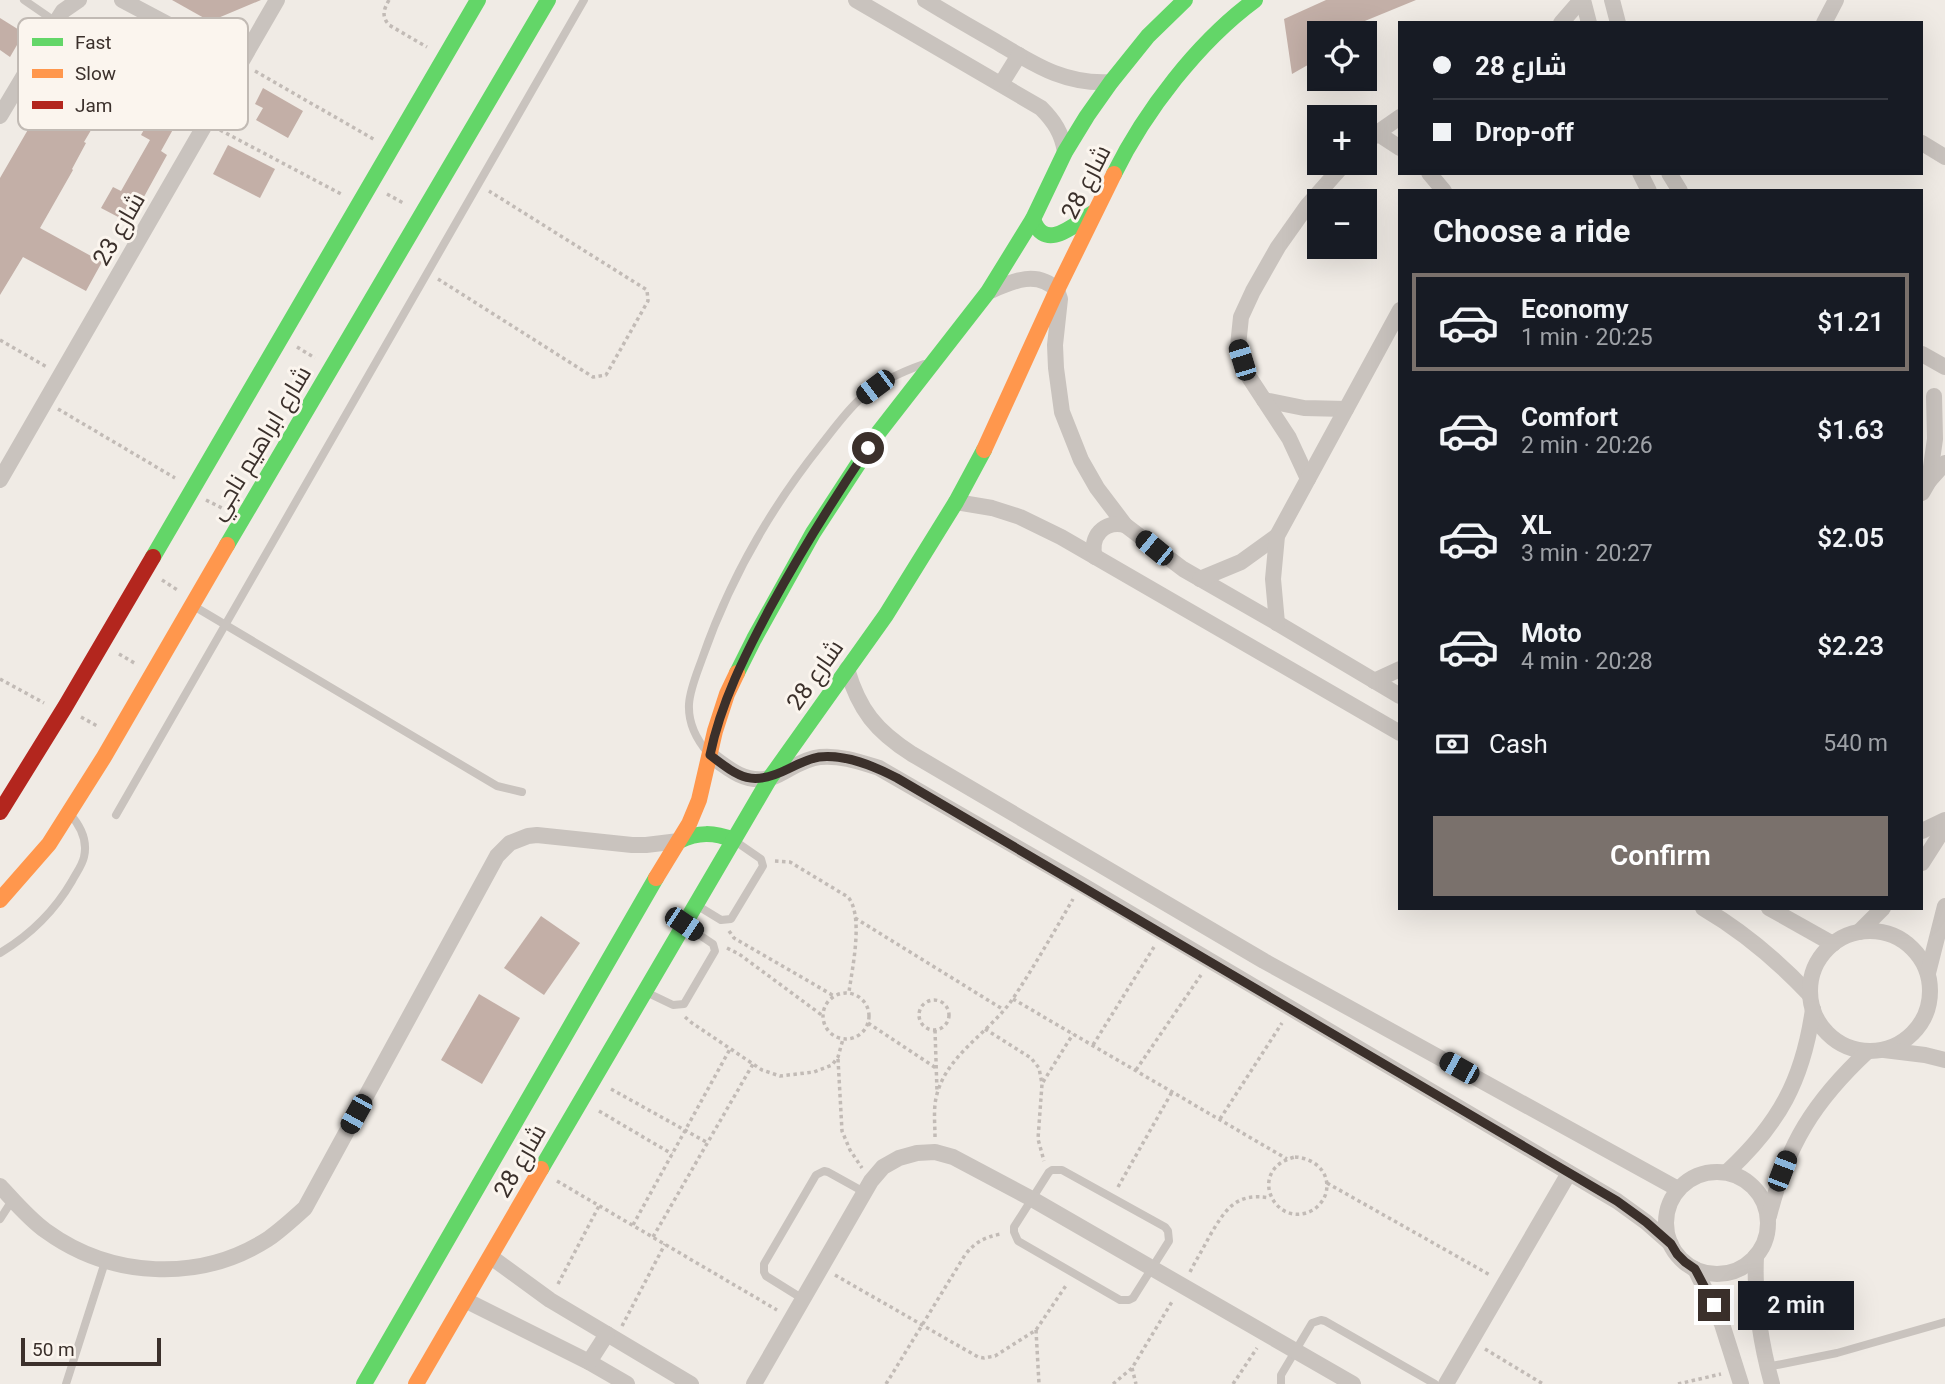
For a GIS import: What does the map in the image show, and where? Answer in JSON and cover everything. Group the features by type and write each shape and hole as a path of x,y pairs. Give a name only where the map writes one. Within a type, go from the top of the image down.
{"street":[{"path":"59,18 63,11 79,0"},
{"path":"122,0 156,18"},
{"name":"شارع 23","path":"248,49 277,0"},
{"name":"شارع ابراهيم ناجي","path":"0,812 102,644 478,0"},
{"name":"شارع ابراهيم ناجي","path":"0,900 49,844 69,813 548,0"},
{"path":"856,0 1030,101 1050,117 1063,140 1065,152"},
{"path":"925,0 1047,71 1062,77 1094,83 1111,82"},
{"name":"شارع 28","path":"364,1384 689,824 699,800 715,731 727,694 782,585 845,481 879,432 988,292 1033,219 1065,152 1111,82 1149,36 1185,0"},
{"name":"شارع 28","path":"416,1384 770,778 915,570 956,502 1012,392 1057,289 1124,154 1158,101 1198,52 1255,0"},
{"path":"1563,21 1582,0"},
{"path":"1582,0 1588,21"},
{"path":"1612,0 1617,21"},
{"path":"1825,21 1836,0"},
{"path":"1001,84 1018,55"},
{"path":"0,117 18,86"},
{"path":"1377,134 1398,119"},
{"name":"شارع 23","path":"0,480 201,130"},
{"path":"1377,141 1398,147"},
{"path":"1923,144 1945,157"},
{"path":"1308,478 1289,438 1247,374 1238,346 1241,317 1253,291 1278,247 1307,206 1334,175"},
{"path":"1431,175 1443,189"},
{"path":"1033,219 1038,228 1057,235 1065,234 1085,216 1097,211"},
{"path":"988,292 1023,279 1041,280 1057,289 1060,299 1056,368 1062,412 1081,460 1097,488 1125,525 1200,579 1398,695"},
{"path":"1277,623 1273,579 1277,536 1398,314"},
{"path":"1382,343 1398,332"},
{"path":"1923,355 1945,367"},
{"path":"1925,487 1935,439 1934,396"},
{"path":"1264,400 1304,408 1346,409"},
{"path":"1925,487 1945,463"},
{"path":"956,502 992,508 1020,517 1095,557 1398,732"},
{"path":"1095,557 1093,544 1099,531 1111,524 1125,525"},
{"path":"1200,579 1241,562 1277,536"},
{"path":"847,669 863,710 877,728 894,743 1264,961 1678,1189"},
{"path":"1374,681 1398,670"},
{"path":"897,778 912,754"},
{"path":"710,755 736,774 758,779 770,778 802,762 819,757 839,758 879,768 1569,1173 1632,1211 1671,1244"},
{"path":"1923,831 1945,820"},
{"path":"1923,861 1945,827"},
{"path":"0,1186 45,1230 83,1253 105,1262 153,1270 177,1269 225,1260 247,1251 278,1232 305,1208 497,856 510,843 528,835 537,835 646,845 679,841 701,832 723,835 733,840"},
{"path":"1768,1219 1788,1156 1803,1126 1822,1099 1844,1074 1875,1050 1898,1044 1912,1034 1923,1020 1929,1004 1929,980 1945,906"},
{"path":"1706,910 1744,934 1770,955 1812,1002 1821,1026 1834,1039 1850,1047 1914,1053 1945,1060"},
{"path":"1773,910 1833,944"},
{"path":"1859,932 1881,910"},
{"path":"1727,1172 1765,1133 1793,1087 1809,1036 1811,981 1815,967 1833,944 1859,932 1873,931 1901,939 1913,948 1922,960 1929,980 1945,1001"},
{"path":"1249,985 1264,961"},
{"path":"754,1384 867,1186 883,1167 899,1158 936,1152 954,1157 1032,1199 1353,1384"},
{"path":"1727,1172 1751,1184 1760,1194 1766,1206 1768,1232 1756,1256 1746,1265 1721,1273 1708,1273 1695,1269 1677,1254 1671,1244 1666,1216 1678,1189 1688,1180 1700,1174 1727,1172"},
{"path":"1446,1384 1569,1173"},
{"path":"1756,1256 1756,1308 1772,1384"},
{"path":"491,1257 550,1300 691,1384"},
{"path":"1695,1269 1723,1324 1739,1377"},
{"path":"465,1300 627,1384"},
{"path":"589,1362 611,1336"}],"lane":[{"path":"24,0 50,18"},
{"path":"116,815 584,0"},
{"path":"710,755 695,736 691,725 691,691 713,629 746,559 788,489 859,400 892,377 933,361"},
{"path":"194,603 497,786 522,792"},
{"path":"0,953 43,921 66,891 80,866 85,847 83,837 69,813"},
{"path":"696,905 724,921 731,919 763,864 761,859 733,840"},
{"path":"645,992 680,1006 684,1004 709,962 715,946 684,924"},
{"path":"1052,1170 1062,1170 1111,1198 1168,1231 1169,1241 1133,1298 1124,1301 1018,1241 1014,1232 1014,1227 1052,1170"},
{"path":"803,1298 766,1276 764,1264 816,1175 828,1172 867,1186"},
{"path":"0,1219 13,1199"},
{"path":"65,1384 105,1262"},
{"path":"1281,1384 1281,1375 1312,1324 1321,1320 1435,1384"},
{"path":"1767,1367 1837,1353 1945,1322"}],"path":[{"path":"389,0 383,16 389,25 444,57"},
{"path":"248,68 391,149"},
{"path":"221,130 359,204"},
{"path":"370,184 422,214"},
{"path":"427,272 593,377 606,375 648,302 647,290 479,184"},
{"path":"280,338 331,367"},
{"path":"0,340 60,375"},
{"path":"45,402 242,518"},
{"path":"145,570 194,603"},
{"path":"102,644 152,674"},
{"path":"0,679 115,737"},
{"path":"763,864 772,861 790,862 848,897 855,918 849,992"},
{"path":"937,1093 950,1069 1013,999 1082,885"},
{"path":"855,918 1004,1010"},
{"path":"724,921 734,938 834,996"},
{"path":"1093,1045 1163,934"},
{"path":"715,946 733,950 823,1016"},
{"path":"1136,1071 1210,962"},
{"path":"849,992 863,1000 869,1015 868,1023 858,1036 843,1039 828,1031 824,1024 824,1008 834,996 849,992"},
{"path":"936,999 946,1005 950,1016 945,1026 935,1030 924,1027 919,1017 921,1006 936,999"},
{"path":"1013,999 1287,1159"},
{"path":"680,1006 682,1013 692,1023 770,1074 789,1076 824,1069 832,1065 838,1057"},
{"path":"1220,1120 1291,1009"},
{"path":"868,1023 936,1068"},
{"path":"985,1029 1036,1062 1040,1068 1042,1084 1038,1139 1049,1172"},
{"path":"935,1030 936,1152"},
{"path":"1042,1084 1073,1034"},
{"path":"843,1039 838,1057 840,1123 867,1186"},
{"path":"633,1225 730,1049"},
{"path":"653,1237 753,1064"},
{"path":"593,1080 708,1143"},
{"path":"1111,1198 1172,1092"},
{"path":"581,1101 672,1154"},
{"path":"1113,1384 1132,1368 1228,1208 1237,1201 1259,1196 1270,1198 1292,1214 1309,1212 1323,1200 1327,1183 1325,1174 1313,1161 1296,1157 1287,1159 1273,1171 1270,1198"},
{"path":"540,1171 792,1319"},
{"path":"1327,1183 1504,1283"},
{"path":"550,1300 600,1206"},
{"path":"886,1384 971,1247 985,1237 1014,1232"},
{"path":"611,1336 665,1244"},
{"path":"821,1267 984,1358 995,1356 1036,1331 1074,1274"},
{"path":"1036,1331 1039,1384"},
{"path":"1233,1384 1266,1334"},
{"path":"1471,1340 1543,1384"},
{"path":"1132,1368 1136,1384"},
{"path":"1678,1384 1739,1377"}],"building":[{"path":"172,0 261,0 218,18 204,18"},
{"path":"1326,0 1416,0 1365,21 1307,21 1307,65 1292,74 1284,19"},
{"path":"0,18 18,29 18,43 10,57 0,50"},
{"path":"263,88 303,111 288,138 256,120 263,108 255,104"},
{"path":"28,130 91,130 73,170 40,228 102,262 86,291 23,257 0,295 0,178"},
{"path":"144,130 173,130 161,151 167,155 140,204 132,199 122,219 101,208 113,187 121,191 150,140 141,135"},
{"path":"228,145 275,169 260,198 213,174"},
{"path":"541,916 580,943 544,995 504,968"},
{"path":"479,994 520,1018 482,1084 441,1060"}],"traffic: fast":[{"path":"153,557 478,0"},
{"path":"227,545 548,0"},
{"path":"737,673 813,533 879,432 988,292 1033,219 1065,152 1087,116 1148,36 1185,0"},
{"path":"1114,174 1141,126 1175,79 1213,36 1255,0"},
{"path":"1033,219 1038,229 1053,235 1070,229 1093,213"},
{"path":"541,1169 770,778 886,615 956,502 984,450"},
{"path":"679,841 706,834 733,840"},
{"path":"364,1384 656,878"}],"traffic: slow":[{"path":"984,450 1057,290 1114,174"},
{"path":"0,900 49,844 104,757 227,545"},
{"path":"656,878 689,824 699,800 715,731 737,673"},
{"path":"416,1384 541,1169"}],"traffic: jam":[{"path":"0,812 153,557"}],"route":[{"path":"868,448 813,533 754,639 720,712 710,755 736,774 758,779 770,778 802,762 819,757 839,758 879,768 1617,1201 1646,1222 1695,1269 1714,1305"}]}
